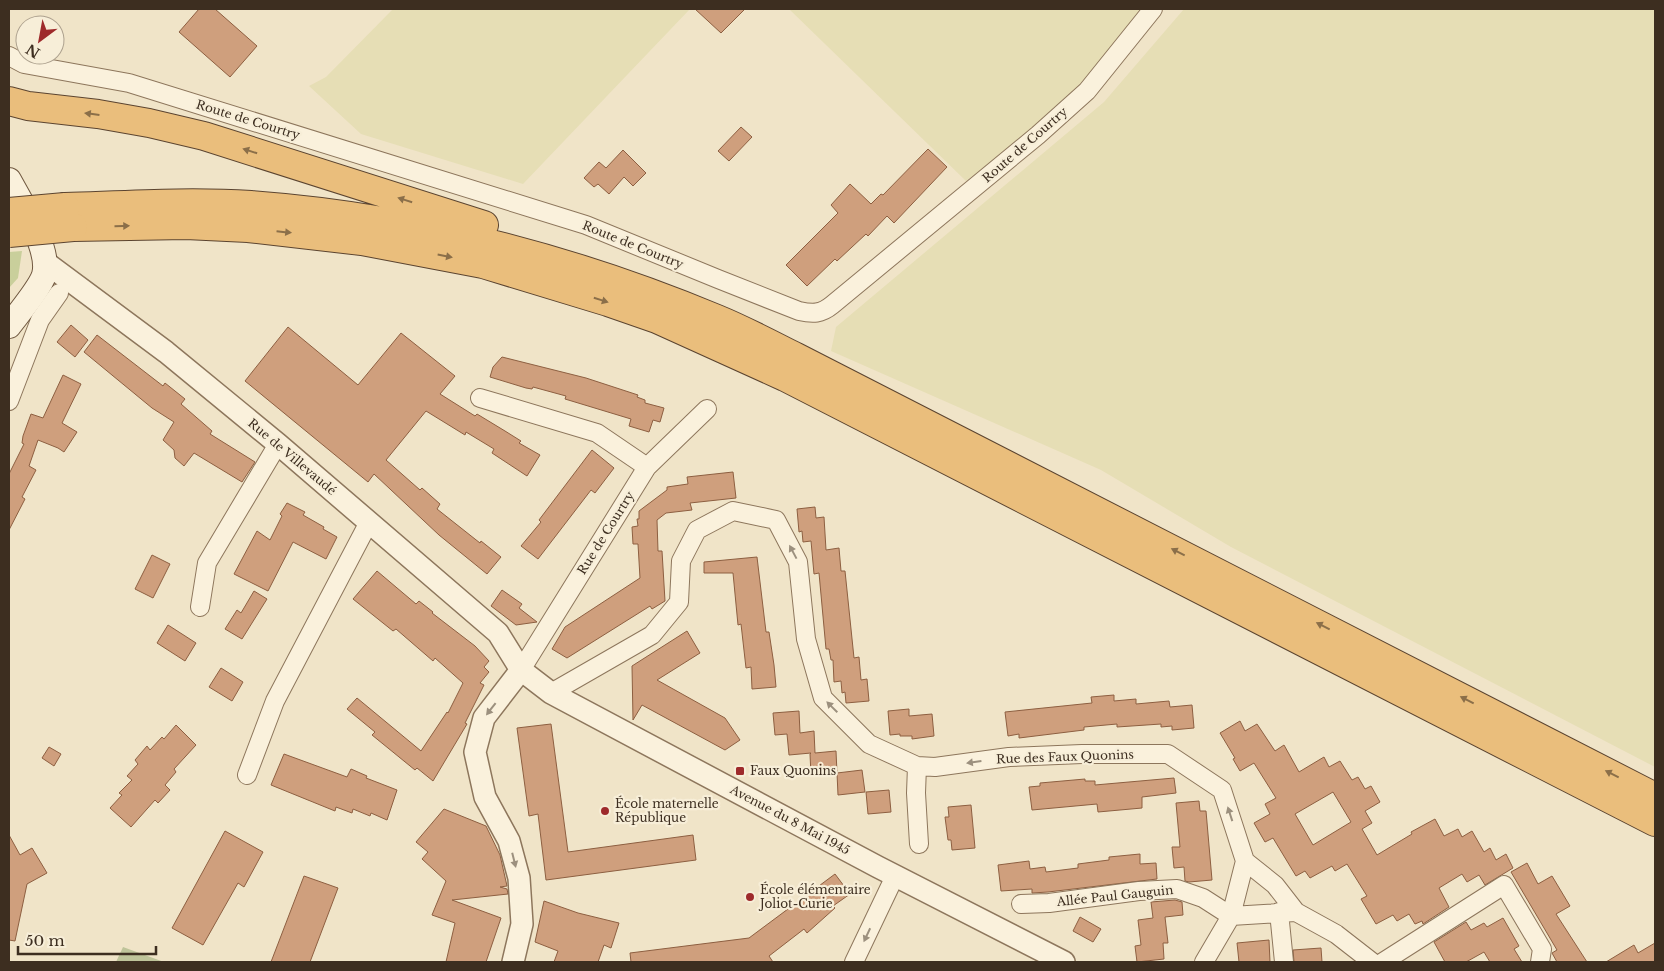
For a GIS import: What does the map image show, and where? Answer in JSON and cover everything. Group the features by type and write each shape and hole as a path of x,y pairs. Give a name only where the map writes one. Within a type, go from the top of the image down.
{"highway":[{"path":"9,101 28,106 98,114 149,123 204,136 569,251 613,279"},
{"path":"9,233 69,217 186,203 259,206 366,218 486,241 613,279 719,320 796,357 1655,797"},
{"path":"9,212 248,228 362,241 483,264 657,319 785,377 1655,822"}],"main road":[{"path":"9,180 43,248 45,262 44,276 9,326"},
{"path":"9,305 34,291"}],"street":[{"name":"Route de Courtry","path":"9,56 24,64 129,83 586,225 718,280 799,311 812,313 823,312 832,305 1038,134 1087,90 1153,9"},
{"name":"Rue de Villevaudé","path":"45,262 166,352 370,522 498,633 521,670"},
{"path":"9,401 40,320 59,293"},
{"path":"480,398 597,433 647,467"},
{"name":"Rue de Courtry","path":"521,670 647,467 707,408"},
{"path":"200,607 207,563 278,444"},
{"name":"Rue des Faux Quonins","path":"551,693 652,635 679,602 681,561 697,530 733,512 776,520 798,562 806,639 822,698 869,744 917,766 934,768 1009,757 1082,754 1168,754 1222,790 1245,861"},
{"path":"247,775 275,700 370,522"},
{"path":"513,962 522,924 518,878 509,840 485,797 476,752 484,718 521,670"},
{"name":"Avenue du 8 Mai 1945","path":"521,670 551,693 895,876 1064,962"},
{"path":"917,766 916,793 919,844"},
{"path":"1204,962 1231,916 1245,861 1275,885 1287,912 1284,962"},
{"path":"854,962 895,876"},
{"path":"1383,962 1504,885 1542,949 1540,962"},
{"name":"Allée Paul Gauguin","path":"1021,904 1049,903 1177,889 1203,898 1231,916"},
{"path":"1231,916 1287,912 1336,934 1372,962"}],"shaded area":[{"path":"393,9 690,9 523,184 361,134 309,86 326,77"},
{"path":"789,9 1140,9 1116,45 1084,86 1055,112 966,181"},
{"path":"1184,9 1655,9 1655,767 1231,547 1101,470 831,351 836,327 1104,102"}],"green space":[{"path":"22,251 18,278 9,288 9,252"},
{"path":"123,947 164,962 116,962"}],"building":[{"path":"199,9 215,9 257,46 230,77 179,32"},
{"path":"695,9 745,9 721,33"},
{"path":"741,127 752,137 729,161 718,151"},
{"path":"928,149 947,167 894,223 887,216 868,236 866,234 837,261 835,259 807,286 786,265 838,213 831,205 850,184 871,204 881,194 883,195"},
{"path":"623,150 646,173 633,186 624,177 609,194 598,184 594,187 584,178 599,162 606,168"},
{"path":"71,325 88,340 75,357 57,342"},
{"path":"288,327 358,385 401,333 455,376 440,394 475,416 477,414 505,431 521,441 519,443 540,455 527,476 492,453 494,449 466,432 465,435 426,411 386,460 420,490 422,488 440,504 437,509 501,557 487,574 439,535 374,474 368,482 245,381"},
{"path":"97,335 163,386 165,383 185,399 181,404 212,431 210,434 255,462 242,482 194,453 184,466 175,458 174,450 163,440 174,422 152,408 84,352"},
{"path":"502,357 586,378 638,395 637,397 645,400 645,403 664,408 660,422 653,420 649,432 629,426 631,419 565,399 566,396 533,387 532,389 526,388 490,377 493,367"},
{"path":"63,375 81,384 62,423 77,432 64,452 38,440 29,466 36,470 22,497 25,499 9,530 9,474 24,444 22,443 23,436 31,414 43,418"},
{"path":"592,450 614,468 595,493 591,490 538,559 521,546 541,522 539,520"},
{"path":"733,472 736,498 690,503 692,510 666,513 657,520 658,551 662,551 665,601 652,609 650,606 567,658 552,649 565,627 640,578 638,544 633,544 632,527 638,526 639,511 667,490 667,487 688,484 687,477"},
{"path":"287,503 305,512 303,515 337,537 326,559 293,542 268,591 234,574 257,531 270,540 282,516 280,514"},
{"path":"815,507 816,518 824,517 826,550 839,548 841,571 845,571 854,658 859,657 861,680 867,679 869,701 846,703 845,692 842,693 841,681 834,682 833,660 831,660 829,649 826,649 819,573 814,574 811,541 803,542 802,531 799,532 797,509"},
{"path":"152,555 170,564 153,598 135,589"},
{"path":"757,557 766,632 769,632 776,687 752,689 751,667 746,668 741,624 738,625 733,573 704,573 704,562"},
{"path":"377,571 416,604 419,601 433,612 475,646 489,661 484,667 489,672 480,683 484,685 465,723 467,724 433,781 417,768 415,770 372,735 375,732 347,709 357,698 421,751 448,713 463,683 435,658 433,661 396,629 393,631 353,599"},
{"path":"502,590 522,604 519,608 537,622 516,625 491,606"},
{"path":"254,591 267,599 242,639 225,629 237,610 241,613"},
{"path":"168,625 196,643 185,661 157,643"},
{"path":"687,631 700,653 657,680 725,718 740,740 725,750 642,705 633,720 632,666"},
{"path":"221,668 243,682 232,701 209,687"},
{"path":"1114,695 1114,701 1136,699 1136,704 1169,701 1170,707 1192,705 1194,728 1172,730 1172,726 1161,727 1161,724 1117,727 1117,724 1084,727 1084,730 1019,738 1019,734 1008,736 1005,712 1092,703 1091,697"},
{"path":"909,709 909,716 932,714 934,736 912,739 912,736 890,735 888,711"},
{"path":"799,711 800,733 814,731 815,753 836,751 837,773 811,775 811,753 789,755 787,734 775,735 773,713"},
{"path":"1240,721 1245,731 1257,724 1275,751 1284,745 1299,772 1324,757 1329,767 1340,761 1352,780 1358,777 1365,789 1371,786 1380,802 1365,811 1372,823 1362,829 1377,855 1412,834 1411,832 1435,819 1444,836 1458,829 1462,837 1472,831 1484,852 1490,848 1496,860 1506,854 1513,868 1485,885 1479,875 1467,882 1462,874 1439,888 1449,907 1423,924 1422,921 1415,924 1409,914 1397,921 1393,915 1376,924 1361,899 1367,896 1347,864 1335,871 1332,866 1310,878 1305,871 1296,876 1273,838 1265,842 1254,823 1270,814 1265,804 1276,798 1254,763 1240,771 1233,759 1235,758 1220,733","holes":["1333,792 1351,822 1313,845 1295,814"]},
{"path":"551,724 568,852 693,835 696,860 546,880 538,814 529,816 517,728"},
{"path":"176,725 196,745 174,769 176,772 165,785 170,790 158,803 155,800 131,827 110,808 122,795 119,793 132,780 127,776 138,764 135,760 147,746 150,750 162,737 164,739"},
{"path":"49,747 61,754 54,766 42,758"},
{"path":"284,754 347,777 351,769 367,776 366,778 397,790 387,820 371,813 370,816 353,809 352,813 336,807 335,811 271,785"},
{"path":"862,770 865,792 838,795 837,773"},
{"path":"1174,778 1176,793 1142,797 1142,808 1098,812 1097,804 1032,810 1029,787 1040,786 1040,783 1085,779 1085,781 1095,781 1095,785"},
{"path":"889,790 891,812 868,814 866,792"},
{"path":"1199,801 1200,811 1206,811 1212,880 1189,882 1185,881 1184,867 1174,868 1172,847 1180,847 1176,803"},
{"path":"971,805 975,848 952,850 951,840 948,840 945,817 949,817 948,807"},
{"path":"444,809 486,826 500,855 507,886 500,887 507,889 508,894 452,900 501,918 486,962 446,962 455,923 432,915 446,881 422,859 428,852 416,842"},
{"path":"225,831 263,852 244,887 238,883 203,945 172,928"},
{"path":"9,835 20,855 32,848 47,873 27,884 15,941 9,940"},
{"path":"1140,854 1140,864 1156,863 1157,879 1048,892 1032,893 1032,889 1001,891 998,865 1029,861 1030,869 1045,867 1046,872 1078,868 1078,864 1109,860 1109,857"},
{"path":"1527,863 1538,884 1552,876 1570,906 1556,914 1587,962 1557,962 1552,953 1557,950 1511,872"},
{"path":"835,874 850,894 833,906 835,908 807,933 804,929 769,956 773,962 631,962 630,953 749,938"},
{"path":"304,876 338,888 310,962 271,962"},
{"path":"1175,900 1182,902 1183,915 1165,917 1168,943 1163,943 1164,959 1137,962 1135,946 1141,945 1138,920 1153,918 1151,902"},
{"path":"544,901 578,913 619,923 611,948 604,945 598,962 554,962 558,951 535,942"},
{"path":"1080,917 1101,929 1093,942 1073,931"},
{"path":"1503,918 1519,946 1514,949 1522,962 1490,962 1484,952 1466,962 1445,962 1434,942 1466,922 1471,930 1484,923 1487,927"},
{"path":"1269,940 1270,962 1239,962 1237,943"},
{"path":"1655,943 1655,962 1606,962 1634,945 1638,953"},
{"path":"1321,948 1322,962 1294,962 1293,950"}],"place":[{"name":"Faux Quonins","path":"740,771"},
{"name":"École maternelle République","path":"605,811"},
{"name":"École élémentaire Joliot-Curie","path":"750,897"}]}
